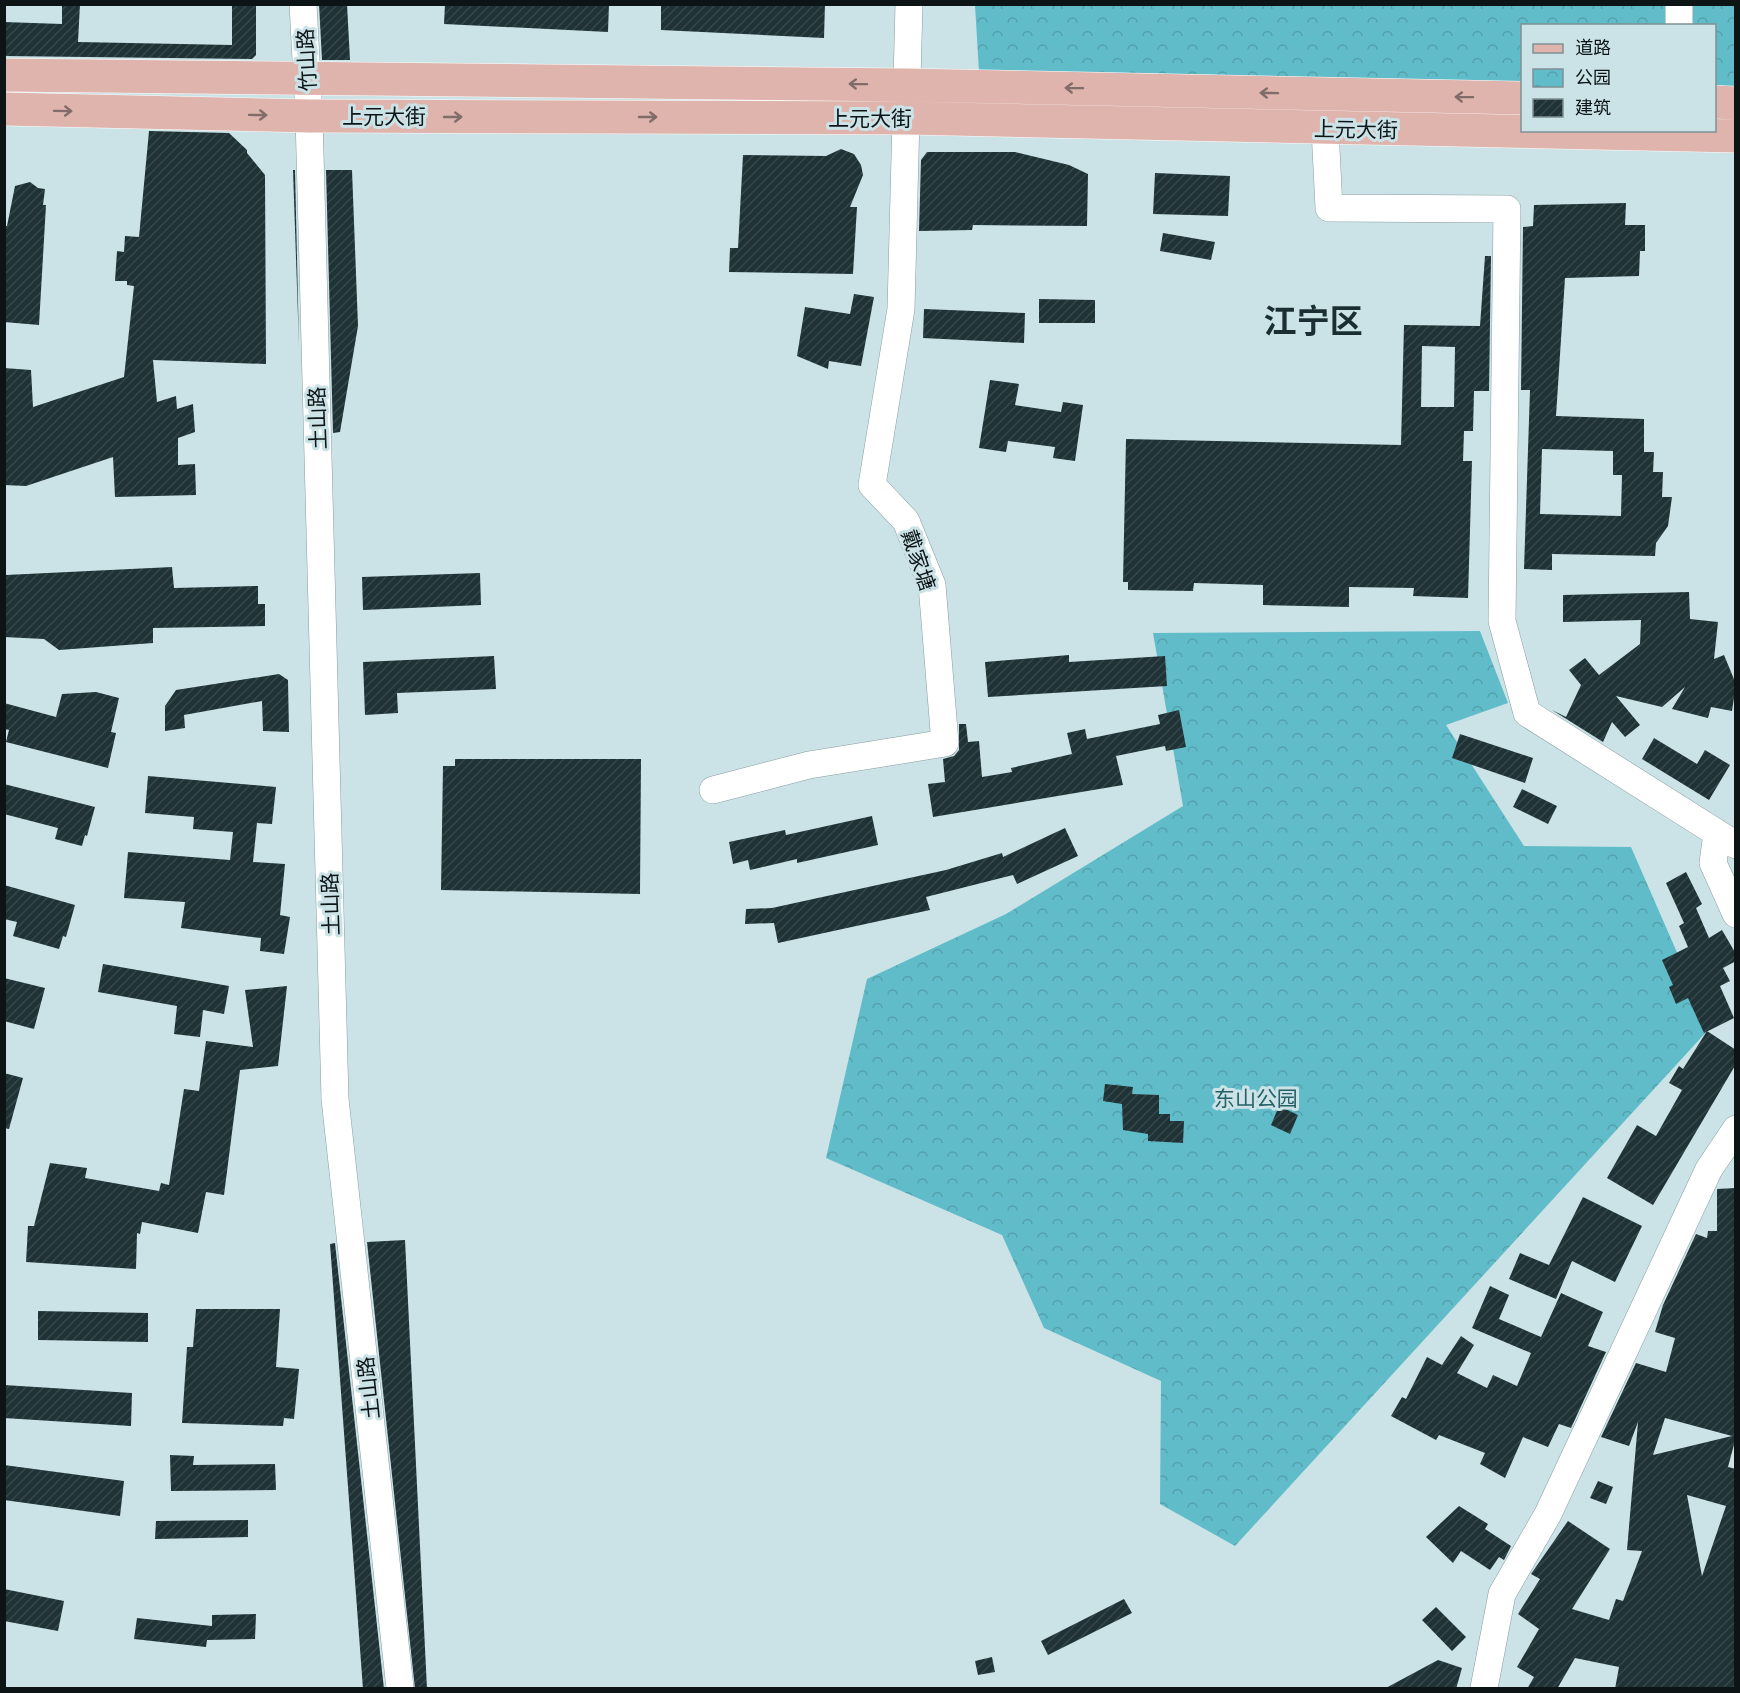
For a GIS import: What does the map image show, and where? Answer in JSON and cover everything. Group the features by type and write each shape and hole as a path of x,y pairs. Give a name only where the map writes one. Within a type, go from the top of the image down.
{"main road":[{"name":"上元大街","path":"4,75 907,85 1521,98"},
{"path":"1716,102 1736,103"},
{"name":"上元大街","path":"4,109 309,116 906,118 1325,129 1521,131"},
{"name":"上元大街","path":"1590,132 1736,136"}],"street":[{"name":"竹山路","path":"303,4 309,116"},
{"path":"906,118 909,4"},
{"path":"1679,4 1679,24"},
{"name":"土山路","path":"309,116 335,1100 400,1689"},
{"name":"戴家塘","path":"712,790 809,765 945,743 932,585 906,521 872,485 901,309 906,118"},
{"path":"1325,129 1329,208 1507,209 1502,621 1527,713 1726,839 1713,863 1736,914"},
{"path":"1484,1689 1502,1594 1548,1515 1709,1169 1736,1129"}],"green space":[{"path":"975,5 1735,5 1735,89 1716,89 1716,24 1521,24 1521,84 979,72"},
{"name":"东山公园","path":"1480,631 1508,703 1446,725 1524,846 1631,847 1710,1028 1235,1546 1160,1504 1161,1381 1044,1328 1002,1235 826,1158 867,979 1006,914 1183,806 1153,633"}],"building":[{"path":"62,4 80,4 78,42 232,45 232,4 256,4 256,55 252,59 4,56 4,22 62,24"},
{"path":"319,4 347,4 350,60 322,60"},
{"path":"445,4 609,4 608,32 444,24"},
{"path":"661,4 825,4 824,38 661,30"},
{"path":"149,131 229,133 247,150 265,175 266,364 153,360 157,402 176,396 177,409 193,404 195,432 178,438 178,465 195,464 196,495 115,497 113,457 26,486 4,485 4,368 31,370 33,407 124,377 134,286 127,285 127,281 115,281 117,251 124,252 125,236 139,237"},
{"path":"841,149 854,154 861,165 863,175 850,207 857,207 853,274 729,272 730,248 738,248 743,155 826,156"},
{"path":"927,152 1015,152 1069,165 1088,174 1087,226 973,225 972,230 919,231 921,160"},
{"path":"293,170 295,170 299,346 295,229"},
{"path":"326,170 352,170 358,326 340,432 333,433"},
{"path":"1155,173 1230,176 1228,216 1153,214"},
{"path":"30,182 38,188 45,189 39,325 4,322 4,226 7,226 15,186"},
{"path":"1626,203 1625,225 1645,225 1645,251 1640,251 1639,276 1565,278 1556,416 1644,419 1644,452 1654,452 1653,472 1663,472 1662,497 1672,497 1668,526 1656,543 1655,556 1552,554 1552,570 1524,569 1530,390 1521,390 1523,227 1533,226 1534,205","holes":["1542,449 1613,451 1613,475 1622,475 1621,516 1540,514"]},
{"path":"1163,233 1215,242 1211,260 1160,251"},
{"path":"1485,256 1491,256 1489,391 1474,391 1473,431 1464,431 1463,461 1472,461 1468,598 1413,596 1414,588 1349,587 1349,607 1263,605 1263,585 1194,583 1193,591 1128,590 1128,582 1123,582 1126,439 1401,445 1404,325 1480,326","holes":["1422,346 1455,347 1454,407 1421,407"]},
{"path":"854,294 874,297 861,366 829,361 828,369 797,356 805,307 850,314"},
{"path":"1039,299 1095,300 1095,323 1039,323"},
{"path":"924,309 1025,313 1024,343 923,338"},
{"path":"990,380 1019,384 1015,405 1061,412 1063,402 1083,405 1075,461 1053,458 1055,447 1008,441 1006,452 979,448"},
{"path":"172,567 174,588 258,586 258,604 265,604 265,626 153,628 153,643 59,650 44,639 4,637 6,575"},
{"path":"480,573 481,605 363,610 362,577"},
{"path":"1689,592 1690,619 1718,622 1714,659 1724,655 1736,684 1732,711 1711,707 1708,718 1672,709 1685,687 1662,707 1616,696 1640,725 1625,737 1612,722 1603,742 1552,710 1566,717 1581,685 1569,670 1585,658 1599,675 1640,644 1641,620 1563,622 1563,595"},
{"path":"1069,655 1069,662 1165,656 1167,686 988,697 985,662"},
{"path":"494,656 496,689 397,693 398,713 365,715 363,662"},
{"path":"279,674 288,680 289,732 263,731 262,701 184,715 185,728 165,731 165,706 176,690"},
{"path":"96,692 119,698 111,732 116,733 108,768 6,742 9,730 4,729 4,703 56,717 62,694"},
{"path":"1179,710 1186,747 1166,751 1165,746 1116,756 1123,785 933,817 928,784 945,782 943,759 954,756 959,750 959,724 966,724 968,742 979,741 982,777 1012,772 1011,768 1072,754 1067,733 1085,729 1087,739 1160,724 1158,715"},
{"path":"1460,734 1533,758 1525,783 1452,758"},
{"path":"1654,738 1697,764 1705,750 1730,765 1709,800 1642,759"},
{"path":"455,759 641,759 640,894 441,890 443,766 455,766"},
{"path":"148,776 276,787 272,824 257,823 253,862 285,864 280,915 290,917 284,954 260,951 261,938 181,928 185,902 124,898 128,852 230,860 233,832 193,829 194,817 145,813"},
{"path":"4,784 95,807 82,846 55,839 58,828 4,814"},
{"path":"1522,789 1557,806 1548,824 1513,807"},
{"path":"872,816 878,845 797,863 797,859 750,870 748,860 733,864 729,842 785,830 786,835"},
{"path":"1065,828 1078,856 1017,884 1013,875 926,897 930,910 778,943 774,923 745,924 746,909 772,908 946,870 1002,853 1003,857"},
{"path":"1686,872 1702,904 1696,908 1709,938 1722,930 1736,954 1736,961 1723,968 1730,981 1720,986 1734,1018 1704,1033 1688,998 1676,1004 1669,987 1673,985 1662,960 1688,947 1679,926 1684,923 1666,883"},
{"path":"4,885 75,905 66,937 63,936 59,949 13,936 17,922 4,919"},
{"path":"103,964 229,986 224,1014 203,1010 200,1037 174,1034 177,1006 98,992"},
{"path":"4,978 45,988 34,1029 4,1021"},
{"path":"287,986 278,1066 240,1070 224,1195 206,1192 198,1233 142,1222 140,1234 137,1233 136,1269 26,1262 28,1226 34,1226 50,1163 87,1168 85,1178 159,1191 161,1183 169,1185 184,1089 199,1091 206,1041 253,1047 245,990"},
{"path":"1707,1031 1736,1050 1736,1064 1653,1205 1607,1178 1637,1125 1656,1136 1682,1090 1669,1083 1679,1066 1683,1069"},
{"path":"4,1073 23,1078 9,1129 4,1128"},
{"path":"1105,1084 1133,1087 1132,1094 1159,1095 1159,1114 1170,1114 1170,1121 1184,1121 1183,1143 1148,1141 1148,1134 1123,1130 1122,1104 1103,1101"},
{"path":"1279,1106 1298,1115 1290,1134 1271,1125"},
{"path":"1736,1188 1736,1437 1728,1467 1736,1469 1736,1689 1615,1689 1619,1667 1575,1658 1557,1689 1527,1689 1534,1677 1517,1667 1539,1629 1518,1614 1540,1579 1531,1574 1568,1521 1610,1549 1572,1609 1609,1620 1616,1599 1623,1601 1642,1551 1627,1550 1638,1422 1629,1446 1601,1437 1636,1363 1666,1372 1675,1338 1655,1332 1663,1305 1696,1234 1707,1238 1708,1231 1717,1231 1717,1189","holes":["1665,1418 1732,1436 1653,1455","1687,1495 1726,1506 1702,1576"]},
{"path":"1583,1197 1642,1226 1615,1282 1572,1261 1556,1299 1509,1279 1520,1253 1549,1265"},
{"path":"405,1240 427,1689 415,1689 367,1242"},
{"path":"335,1243 384,1689 363,1689 330,1244"},
{"path":"1490,1286 1509,1295 1499,1319 1541,1337 1561,1293 1603,1312 1588,1346 1606,1352 1571,1428 1559,1424 1548,1447 1523,1437 1505,1478 1480,1464 1485,1453 1439,1435 1436,1440 1391,1416 1402,1397 1406,1399 1427,1357 1442,1365 1461,1336 1474,1345 1457,1373 1487,1388 1493,1375 1517,1386 1531,1353 1472,1328"},
{"path":"196,1309 280,1309 276,1367 299,1369 294,1419 284,1418 283,1426 182,1423 187,1347 193,1347"},
{"path":"38,1311 148,1313 148,1342 38,1340"},
{"path":"4,1385 132,1393 131,1426 4,1418"},
{"path":"170,1455 194,1456 193,1465 275,1464 276,1490 171,1491"},
{"path":"4,1465 124,1481 120,1516 4,1500"},
{"path":"1598,1481 1613,1487 1606,1504 1590,1498"},
{"path":"1459,1506 1488,1524 1485,1529 1511,1546 1504,1560 1499,1557 1490,1570 1461,1551 1453,1563 1426,1537"},
{"path":"248,1520 248,1537 155,1539 156,1521"},
{"path":"4,1589 64,1601 58,1631 4,1621"},
{"path":"1124,1599 1132,1613 1048,1655 1041,1641"},
{"path":"1436,1607 1466,1637 1452,1651 1422,1620"},
{"path":"256,1614 255,1639 207,1640 206,1647 134,1639 137,1618 212,1626 212,1615"},
{"path":"992,1657 995,1672 978,1675 975,1661"},
{"path":"1438,1660 1462,1668 1456,1689 1384,1689"}],"district":[{"name":"江宁区","path":"1313,320"}]}
